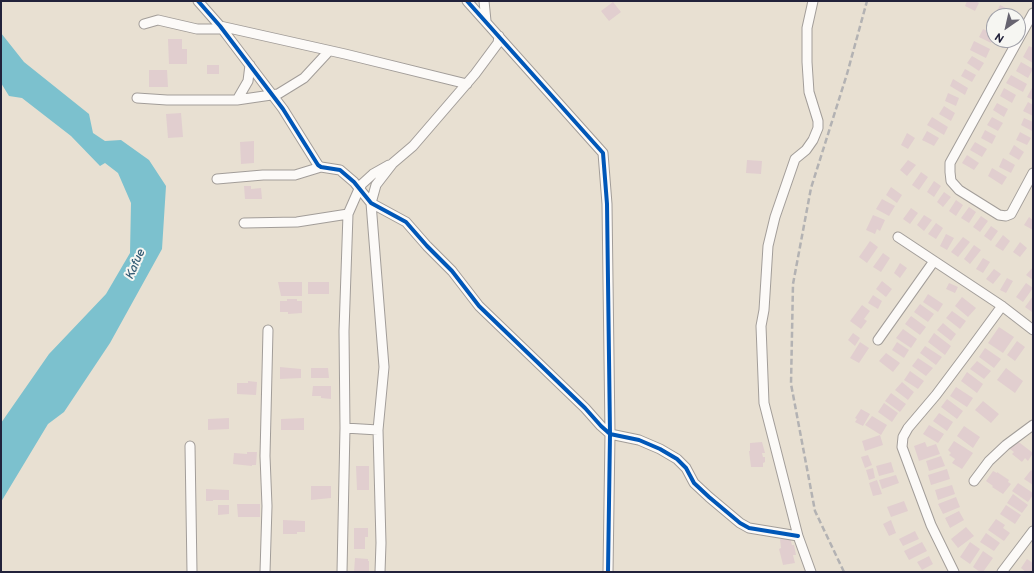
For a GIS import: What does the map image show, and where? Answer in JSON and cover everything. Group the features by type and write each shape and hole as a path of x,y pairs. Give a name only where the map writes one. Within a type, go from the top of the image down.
{"street":[{"path":"198,1 221,27 283,109 321,167"},
{"path":"467,1 603,153 607,204 610,434 608,572"},
{"path":"484,1 486,21"},
{"path":"811,572 798,536 764,403 761,326 764,310 768,246 775,217 795,159 806,150 813,140 818,128 818,121 809,92 807,62 807,28 812,1"},
{"path":"1033,13 950,163 951,182 959,190 999,215 1006,216 1011,214 1033,173"},
{"path":"144,24 158,20 197,29 221,27 467,84"},
{"path":"234,46 239,38 246,32"},
{"path":"342,572 345,428 344,324 348,214 359,189 373,174 393,163 413,146 467,84 498,43 499,36"},
{"path":"137,98 167,100 237,100 278,94 304,78 329,51"},
{"path":"237,100 248,81 250,65"},
{"path":"380,572 381,543 378,430 384,367 371,203 376,185 393,163"},
{"path":"217,179 263,175 295,175 321,167 340,170 354,182 371,203 406,222 452,271 479,306 586,408 610,434 639,440 660,449 677,459 686,468 694,483 708,497 740,523 750,528 798,536"},
{"path":"244,223 297,222 348,214"},
{"path":"898,237 1002,306 1033,330"},
{"path":"878,340 934,261"},
{"path":"954,572 931,525 902,447 902,437 936,395 1002,306"},
{"path":"265,572 267,506 265,456 268,330"},
{"path":"974,481 989,461 1006,445 1033,425"},
{"path":"345,428 378,430"},
{"path":"190,446 192,572"},
{"path":"1002,572 1033,531"}],"water":[{"name":"Kafue","path":"1,33 24,62 89,114 93,133 105,141 121,140 149,160 166,186 162,249 110,343 64,412 48,424 1,502 1,423 49,354 106,294 130,253 131,203 118,173 105,163 100,166 71,136 22,98 9,96 1,83"}],"building":[{"path":"967,1 975,1 979,3 975,11 965,6"},
{"path":"613,2 621,12 609,21 601,11"},
{"path":"1000,5 1006,8 998,8"},
{"path":"983,29 986,30 986,40 979,37"},
{"path":"168,39 182,39 182,49 187,49 187,64 169,64"},
{"path":"974,41 990,49 986,58 970,50"},
{"path":"1029,46 1033,48 1033,63 1023,57"},
{"path":"972,56 984,63 979,71 967,63"},
{"path":"1021,62 1033,69 1028,78 1016,71"},
{"path":"207,65 219,65 219,74 207,74"},
{"path":"965,69 976,75 972,82 961,76"},
{"path":"149,70 167,70 168,87 149,87"},
{"path":"1011,75 1027,84 1023,92 1006,83"},
{"path":"953,79 968,88 965,95 950,86"},
{"path":"1033,86 1033,100 1027,97"},
{"path":"1004,88 1016,95 1012,103 1000,96"},
{"path":"948,93 959,98 956,106 945,101"},
{"path":"1028,102 1033,105 1033,116 1023,111"},
{"path":"997,103 1008,109 1004,117 993,110"},
{"path":"944,106 955,113 951,121 939,114"},
{"path":"181,113 183,137 168,138 166,114"},
{"path":"932,117 948,127 944,135 927,125"},
{"path":"992,117 1003,123 998,131 987,125"},
{"path":"1024,118 1033,122 1032,131 1021,125"},
{"path":"985,130 996,136 992,144 981,138"},
{"path":"927,131 939,138 934,146 922,140"},
{"path":"1020,132 1031,138 1027,145 1016,140"},
{"path":"907,133 915,138 908,149 901,145"},
{"path":"254,141 254,163 241,164 240,142"},
{"path":"975,142 987,149 982,157 970,150"},
{"path":"1014,145 1024,152 1019,160 1009,154"},
{"path":"967,155 979,163 974,170 962,163"},
{"path":"1003,158 1015,165 1011,173 999,167"},
{"path":"747,160 762,161 761,174 746,173"},
{"path":"908,160 916,165 907,176 900,170"},
{"path":"992,168 1007,177 1002,185 988,176"},
{"path":"921,172 928,177 919,190 912,185"},
{"path":"934,181 941,186 934,197 927,192"},
{"path":"244,186 251,186 251,189 261,188 262,199 245,199"},
{"path":"891,187 902,195 897,203 886,195"},
{"path":"944,192 951,197 943,207 937,202"},
{"path":"882,199 895,206 889,216 876,209"},
{"path":"956,200 963,205 956,216 949,211"},
{"path":"969,207 976,212 969,223 961,218"},
{"path":"911,208 918,213 910,224 903,219"},
{"path":"873,215 885,220 880,231 877,229 875,234 866,230"},
{"path":"924,215 932,220 924,231 917,225"},
{"path":"981,216 988,221 980,232 973,227"},
{"path":"1029,217 1033,220 1033,230 1024,225"},
{"path":"936,223 943,228 936,239 928,234"},
{"path":"991,226 998,231 991,241 984,236"},
{"path":"946,234 954,238 947,250 940,246"},
{"path":"1003,235 1010,241 1003,251 995,246"},
{"path":"963,237 970,242 958,257 951,252"},
{"path":"870,241 878,247 867,263 859,257"},
{"path":"1020,242 1027,248 1020,257 1013,252"},
{"path":"974,245 981,250 970,264 964,259"},
{"path":"883,253 890,258 881,272 873,267"},
{"path":"983,258 990,262 983,273 976,269"},
{"path":"900,263 907,268 900,278 894,273"},
{"path":"1033,267 1033,280 1026,275"},
{"path":"994,269 1001,274 993,284 986,279"},
{"path":"1007,278 1013,281 1006,293 1000,290"},
{"path":"882,281 892,289 886,297 876,289"},
{"path":"278,282 302,282 302,296 281,296"},
{"path":"308,282 329,282 329,294 308,294"},
{"path":"949,283 958,287 955,293 946,289"},
{"path":"1026,283 1033,288 1023,302 1016,297"},
{"path":"928,294 943,304 938,312 923,302"},
{"path":"873,295 882,301 878,309 868,303"},
{"path":"1033,296 1033,311 1032,312 1025,307"},
{"path":"962,297 976,308 968,317 955,306"},
{"path":"287,299 297,299 297,301 302,301 302,313 288,314 288,312 280,312 280,301 287,301"},
{"path":"920,304 934,314 928,322 914,312"},
{"path":"862,305 870,311 864,319 867,321 861,329 850,321"},
{"path":"952,311 966,321 960,329 946,318"},
{"path":"911,316 926,327 920,335 905,324"},
{"path":"943,323 956,334 951,341 937,330"},
{"path":"999,327 1014,337 1003,353 988,343"},
{"path":"903,329 917,339 911,348 896,338"},
{"path":"853,333 860,338 855,346 848,340"},
{"path":"934,333 951,346 945,355 928,342"},
{"path":"1017,341 1025,347 1015,361 1007,355"},
{"path":"860,342 869,348 859,363 850,358"},
{"path":"897,342 909,350 904,358 892,350"},
{"path":"925,346 942,357 936,365 920,353"},
{"path":"985,348 1001,359 994,368 979,357"},
{"path":"886,353 900,363 893,372 879,361"},
{"path":"918,358 933,368 926,376 912,366"},
{"path":"977,361 991,371 984,379 970,369"},
{"path":"280,367 301,369 301,378 280,379"},
{"path":"311,368 328,368 329,378 311,378"},
{"path":"1006,368 1023,381 1015,393 997,380"},
{"path":"910,371 924,381 918,389 904,380"},
{"path":"967,372 983,384 977,393 961,381"},
{"path":"248,381 257,382 256,395 237,394 237,383 248,383"},
{"path":"902,382 914,392 908,400 895,390"},
{"path":"313,386 331,386 331,399 321,398 321,396 312,396"},
{"path":"956,387 973,398 967,407 950,396"},
{"path":"891,393 906,404 900,412 885,401"},
{"path":"947,399 963,411 957,419 941,407"},
{"path":"983,401 999,414 991,423 975,410"},
{"path":"884,403 898,413 892,422 878,412"},
{"path":"861,409 870,414 863,426 855,422 857,419 855,418"},
{"path":"939,413 953,422 947,431 933,421"},
{"path":"872,416 887,425 881,435 865,425"},
{"path":"229,418 229,429 208,430 208,419"},
{"path":"304,418 304,430 281,430 281,419"},
{"path":"929,425 944,434 938,443 923,434"},
{"path":"964,426 980,437 973,448 957,436"},
{"path":"880,435 883,445 865,451 862,441"},
{"path":"1016,440 1033,453 1028,461 1025,458 1022,462 1012,454 1014,452 1010,449"},
{"path":"954,441 973,453 962,469 952,463 955,459 949,455 951,453 948,450"},
{"path":"762,442 765,453 762,453 763,457 765,457 763,467 751,467 749,451 750,443"},
{"path":"925,442 927,447 936,444 940,454 919,461 914,446"},
{"path":"247,452 257,452 256,465 233,464 234,453 247,454"},
{"path":"868,455 872,465 865,468 861,457"},
{"path":"941,456 945,466 929,471 926,461"},
{"path":"891,462 894,472 879,476 876,466"},
{"path":"356,466 369,466 369,490 357,490"},
{"path":"873,468 875,478 869,480 866,470"},
{"path":"947,469 950,479 931,485 928,475"},
{"path":"1031,470 1033,472 1033,485 1024,479"},
{"path":"993,471 1009,480 1008,482 1011,484 1003,494 986,481"},
{"path":"896,475 899,483 882,489 879,480"},
{"path":"877,480 882,494 873,496 869,483"},
{"path":"1018,483 1033,493 1028,502 1012,491"},
{"path":"952,485 955,494 938,500 935,490"},
{"path":"311,486 331,486 331,498 311,500"},
{"path":"206,489 229,490 229,500 206,501"},
{"path":"1013,494 1028,505 1022,513 1007,503"},
{"path":"956,497 960,507 943,514 938,504"},
{"path":"904,501 908,511 891,517 887,507"},
{"path":"237,504 260,504 260,517 238,517"},
{"path":"218,505 229,505 229,514 218,515"},
{"path":"1006,505 1021,515 1015,524 1000,514"},
{"path":"959,511 964,520 950,528 945,518"},
{"path":"996,519 1005,525 1003,528 1010,533 1004,541 988,530"},
{"path":"283,520 305,521 305,532 297,532 297,534 283,534"},
{"path":"891,520 896,533 889,536 883,524"},
{"path":"966,527 974,536 958,548 951,539"},
{"path":"354,528 368,528 368,537 365,537 365,549 354,549"},
{"path":"915,531 919,539 903,546 899,539"},
{"path":"986,533 1000,543 994,551 980,542"},
{"path":"790,537 792,545 794,545 796,555 793,555 795,563 783,565 779,549 781,548 780,539"},
{"path":"922,542 927,551 909,560 904,551"},
{"path":"970,542 980,549 970,564 960,557"},
{"path":"983,551 993,558 983,572 980,572 973,567"},
{"path":"929,556 933,564 922,570 917,562"},
{"path":"355,558 368,559 369,572 354,572"},
{"path":"1027,559 1033,563 1033,572 1026,572 1021,568"}],"railway":[{"path":"844,572 815,511 791,384 793,284 811,188 847,74 867,1"}],"cycle path":[{"path":"198,1 220,26 283,109 318,165 321,167 340,170 354,182 371,203 406,222 452,271 479,306 585,408 601,426 610,434 639,440 660,449 677,459 686,468 694,483 740,523 749,528 798,536"},
{"path":"467,1 603,153 607,204 610,434 608,572"}]}
